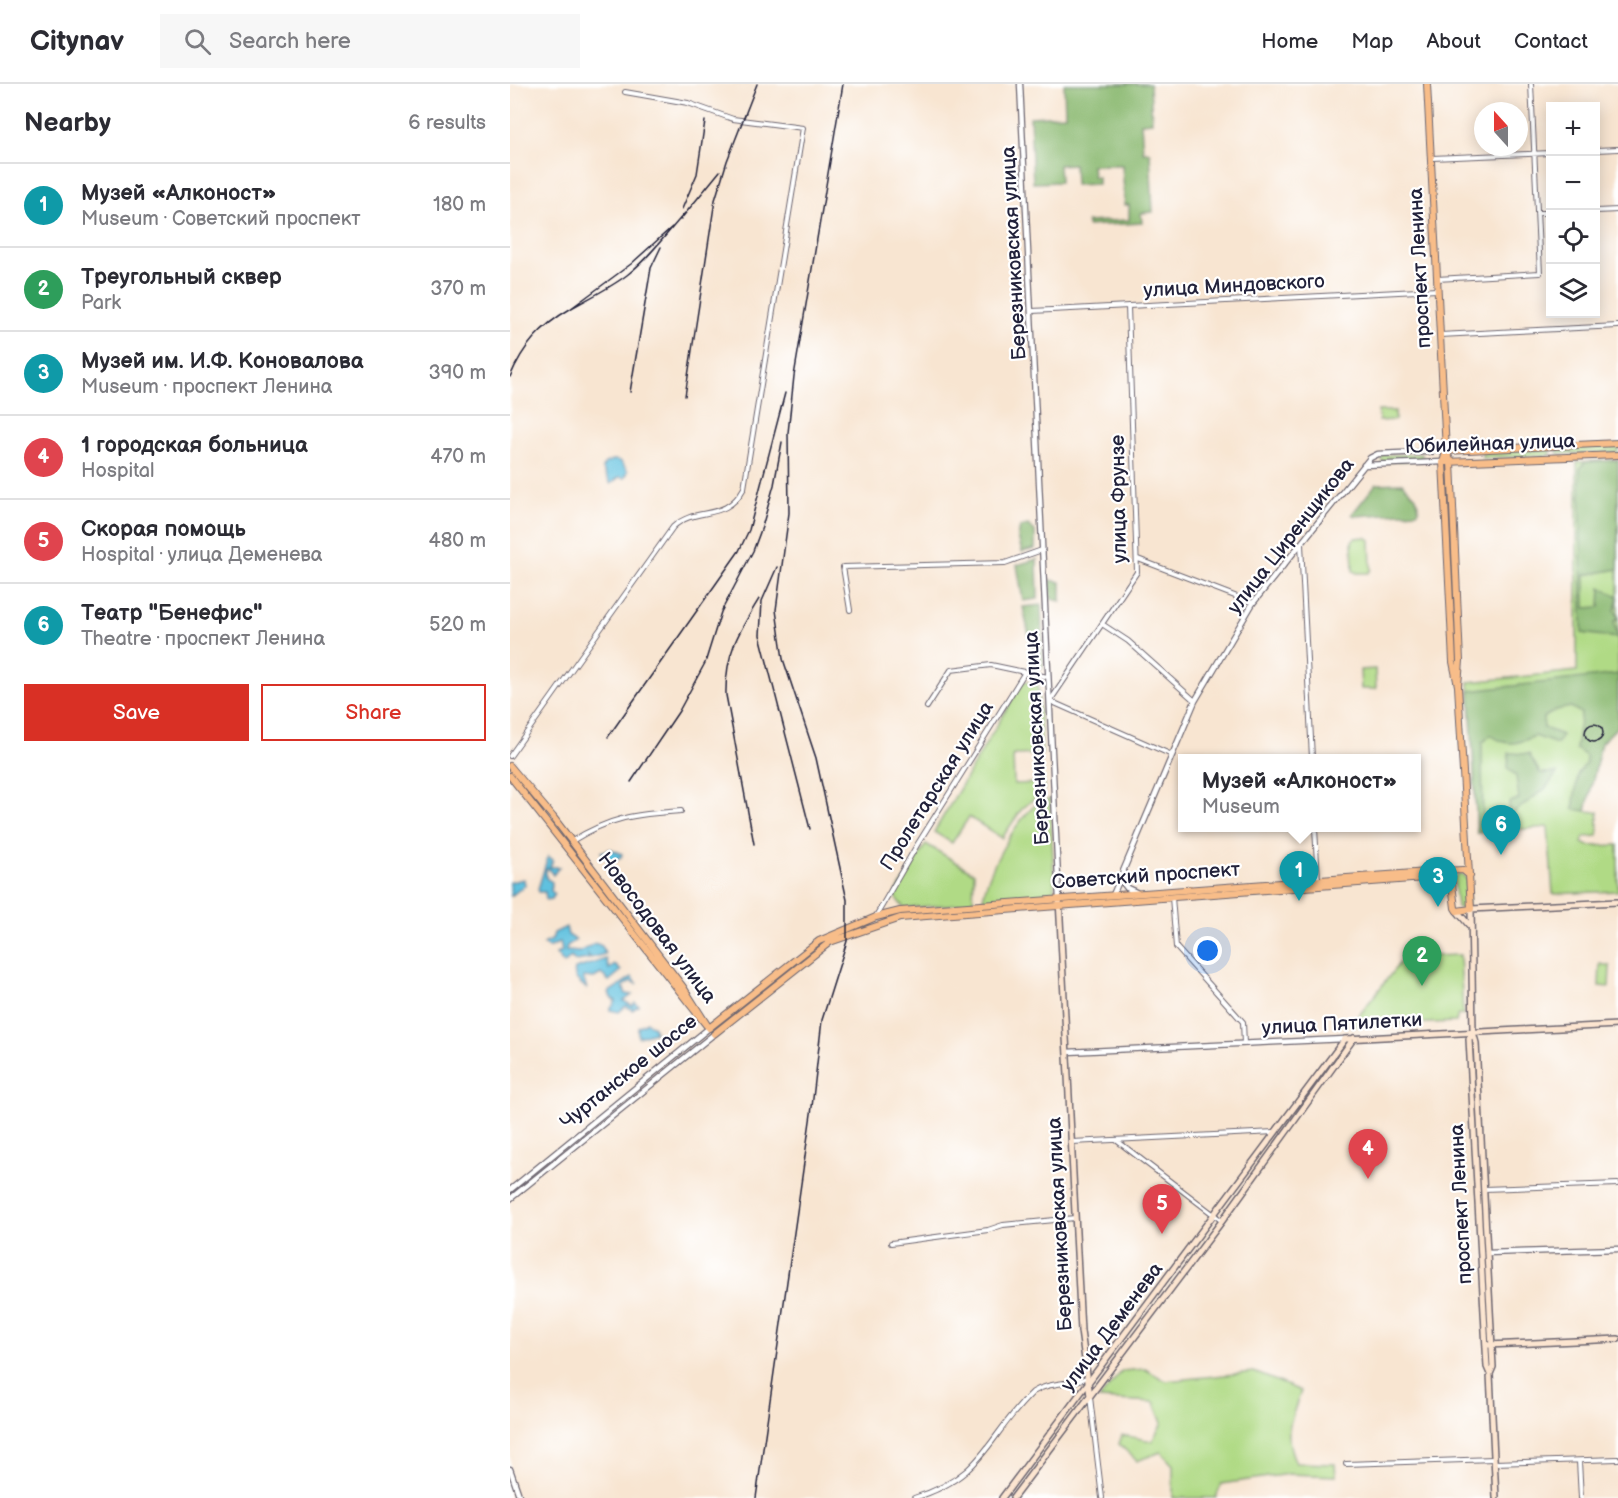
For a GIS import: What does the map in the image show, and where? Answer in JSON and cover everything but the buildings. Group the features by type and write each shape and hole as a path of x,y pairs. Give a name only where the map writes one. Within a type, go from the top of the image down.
{"main road":[{"name":"проспект Ленина","path":"1427,84 1446,451 1443,462 1453,662 1458,686"},
{"name":"Юбилейная улица","path":"1446,451 1618,443"},
{"name":"проспект Ленина","path":"1446,451 1451,462 1460,661 1458,686 1467,860 1470,876 1473,1032 1476,1042 1487,1253 1488,1345"},
{"name":"Юбилейная улица","path":"1443,462 1618,455"},
{"name":"Новосодовая улица","path":"510,766 572,841 683,987 711,1031"},
{"name":"Новосодовая улица","path":"510,776 711,1031"},
{"path":"1467,860 1451,876 1453,903 1457,911 1466,919 1471,933"},
{"name":"Советский проспект","path":"826,936 876,917 900,911 1060,902 1110,902 1459,870"},
{"path":"1459,870 1470,876"},
{"name":"Советский проспект","path":"810,955 830,942 900,918 1138,893 1451,876"},
{"name":"Березниковская улица","path":"1060,902 1082,1355 1090,1396"},
{"path":"1457,911 1618,902"},
{"path":"873,926 876,917"},
{"name":"Чуртанское шоссе","path":"711,1031 826,936"},
{"name":"Чуртанское шоссе","path":"711,1031 810,955"},
{"name":"улица Пятилетки","path":"1345,1039 1618,1025"},
{"name":"проспект Ленина","path":"1473,1032 1469,1039 1470,1074 1496,1498"},
{"name":"улица Деменева","path":"1013,1498 1222,1221 1354,1038"},
{"name":"улица Деменева","path":"1002,1498 1087,1382 1215,1216 1345,1039"},
{"path":"1309,1087 1316,1091"},
{"path":"1488,1345 1618,1339"}],"street":[{"name":"Березниковская улица","path":"1020,84 1060,902"},
{"path":"1437,279 1540,273 1531,84"},
{"path":"510,756 674,527 682,519 728,508 738,499 744,488 803,128 733,118 688,104 625,92"},
{"path":"1600,150 1618,149"},
{"path":"1431,158 1546,153"},
{"path":"1600,211 1618,210"},
{"path":"1538,213 1546,213"},
{"name":"улица Миндовского","path":"1032,311 1438,290"},
{"name":"улица Фрунзе","path":"1050,701 1137,572 1128,306"},
{"path":"1440,335 1618,326"},
{"name":"улица Циренщикова","path":"1110,902 1195,701 1253,603 1364,465 1378,454 1446,451"},
{"name":"Юбилейная улица","path":"1364,465 1443,462"},
{"path":"1301,543 1312,754"},
{"path":"850,610 843,567 1005,563 1043,550"},
{"path":"1138,559 1253,603"},
{"path":"1102,624 1128,642 1195,701"},
{"path":"927,706 951,670 991,665 1048,677"},
{"name":"Пролетарская улица","path":"876,917 917,845 1025,672"},
{"path":"1050,701 1172,755"},
{"path":"572,841 610,820 640,814 681,811"},
{"path":"1316,832 1318,883"},
{"path":"1120,878 1127,888 1138,893"},
{"path":"1172,897 1176,947 1243,1022 1244,1044"},
{"name":"Чуртанское шоссе","path":"510,1190 711,1031"},
{"name":"Чуртанское шоссе","path":"510,1199 711,1031"},
{"name":"улица Пятилетки","path":"1067,1052 1345,1039"},
{"path":"1071,1142 1275,1132"},
{"path":"1115,1139 1222,1221"},
{"path":"1483,1189 1618,1184"},
{"path":"891,1243 988,1230 1003,1225 1075,1218"},
{"path":"1487,1253 1618,1249"},
{"path":"914,1498 948,1484 973,1467 1033,1392 1045,1387 1087,1382"},
{"name":"Березниковская улица","path":"1090,1396 1102,1498"},
{"path":"1346,1464 1618,1459"},
{"path":"1579,1461 1581,1498"},
{"path":"510,1469 520,1498"}],"green space":[{"path":"1064,84 1150,84 1152,122 1141,123 1143,152 1150,152 1153,212 1141,213 1142,223 1087,226 1087,222 1129,220 1129,205 1125,205 1122,165 1092,165 1093,177 1098,177 1098,184 1075,185 1074,164 1059,165 1060,182 1033,183 1030,117 1065,115"},
{"path":"1378,411 1395,411 1395,420 1379,421"},
{"path":"1618,446 1618,452 1559,454 1557,452 1559,448"},
{"path":"1551,449 1551,455 1482,458 1482,452"},
{"path":"1422,454 1422,460 1382,462 1381,455"},
{"path":"1618,460 1618,726 1601,743 1586,811 1598,812 1598,836 1584,837 1582,843 1589,846 1618,845 1618,891 1553,894 1548,827 1477,833 1469,682 1577,671 1577,462"},
{"path":"1618,460 1618,569 1585,575 1585,608 1600,607 1601,588 1618,596 1615,610 1618,618 1614,622 1618,638 1582,633 1580,469 1585,462"},
{"path":"1402,483 1416,497 1419,510 1417,512 1355,516 1352,514 1376,484"},
{"path":"1028,525 1035,531 1035,549 1022,552 1018,537 1020,527"},
{"path":"1366,537 1370,540 1371,570 1368,573 1357,573 1353,571 1352,541 1355,538"},
{"path":"1037,559 1038,599 1023,601 1017,565"},
{"path":"1050,580 1061,582 1061,601 1051,599"},
{"path":"1041,605 1043,668 1039,668 1031,645 1023,607"},
{"path":"1375,669 1376,689 1361,689 1360,670"},
{"path":"1618,674 1618,726 1601,743 1586,811 1573,809 1578,773 1586,764 1586,756 1576,749 1581,713 1571,707 1556,710 1543,718 1544,728 1562,735 1557,744 1535,736 1523,741 1507,743 1491,735 1482,743 1483,832 1477,833 1470,691"},
{"path":"1023,681 1038,685 1042,754 1013,755 1014,784 1044,783 1044,790 1021,810 1002,838 969,817 952,843 934,832"},
{"path":"1509,753 1529,754 1540,773 1557,773 1546,788 1508,817 1509,802 1519,799 1516,776 1508,768"},
{"path":"1050,799 1055,897 988,902 983,898 986,887 995,862 1009,837 1033,807"},
{"path":"926,844 974,873 973,903 904,908 894,896"},
{"path":"1458,875 1463,875 1467,880 1468,904 1461,909 1457,907 1454,879"},
{"path":"1460,955 1463,1015 1458,1014 1456,1022 1351,1026 1404,957"},
{"path":"1600,964 1610,966 1609,987 1599,986"},
{"path":"1145,1369 1166,1381 1254,1372 1301,1391 1291,1419 1289,1435 1289,1443 1296,1463 1335,1464 1336,1476 1289,1474 1221,1484 1216,1498 1173,1498 1173,1465 1161,1452 1137,1461 1119,1444 1122,1435 1152,1441 1162,1423 1154,1402 1099,1399 1122,1371"}],"water":[{"path":"613,460 620,461 628,471 625,478 619,477 611,484 602,468 605,463"},
{"path":"611,849 622,854 621,857 609,862 601,852"},
{"path":"548,856 553,860 550,867 559,867 553,875 548,868 546,869 546,878 552,882 551,891 555,894 552,899 546,900 545,892 539,892 538,889"},
{"path":"524,879 525,885 511,896 510,882"},
{"path":"566,927 568,935 576,940 567,946 566,951 580,952 595,943 602,946 605,954 591,958 588,955 589,959 575,961 571,957 564,964 556,954 562,951 560,942 549,948 543,944 552,940 554,933"},
{"path":"606,959 609,969 615,965 621,971 609,981 601,974 594,978 583,977 587,989 576,978 575,969"},
{"path":"632,977 638,984 631,981 623,986 626,994 632,995 624,1001 632,1006 635,1003 639,1006 632,1010 626,1006 619,1012 610,1010 616,1001 611,998 609,992"},
{"path":"647,1022 654,1027 655,1032 638,1037 638,1027"}],"railway":[{"path":"685,396 715,200 727,161 757,84"},
{"path":"756,1498 812,1107 822,1020 847,941 847,900 816,758 783,659 776,610 789,513 788,433 794,376 843,84"},
{"path":"682,209 697,174 705,121"},
{"path":"680,220 720,171"},
{"path":"672,227 631,264 570,309 627,275 650,253 685,213"},
{"path":"630,392 651,268 661,247"},
{"path":"510,377 534,338 550,322 570,309"},
{"path":"608,737 739,551 749,530 785,393"},
{"path":"631,782 679,711 705,663 721,612 753,551 762,527 774,485 782,442"},
{"path":"777,567 762,601 760,635 810,829"},
{"path":"754,844 726,695 726,680 734,644 759,599"},
{"path":"1594,724 1600,727 1603,733 1600,739 1594,742 1588,739 1585,733 1588,727 1594,724"}],"place":[{"name":"Театр \"Бенефис\"","path":"1501,855"},
{"name":"Музей «Алконост»","path":"1299,901"},
{"name":"Музей им. И.Ф. Коновалова","path":"1438,907"},
{"name":"Треугольный сквер","path":"1422,986"},
{"name":"1 городская больница","path":"1368,1179"},
{"name":"Скорая помощь","path":"1162,1234"}]}
